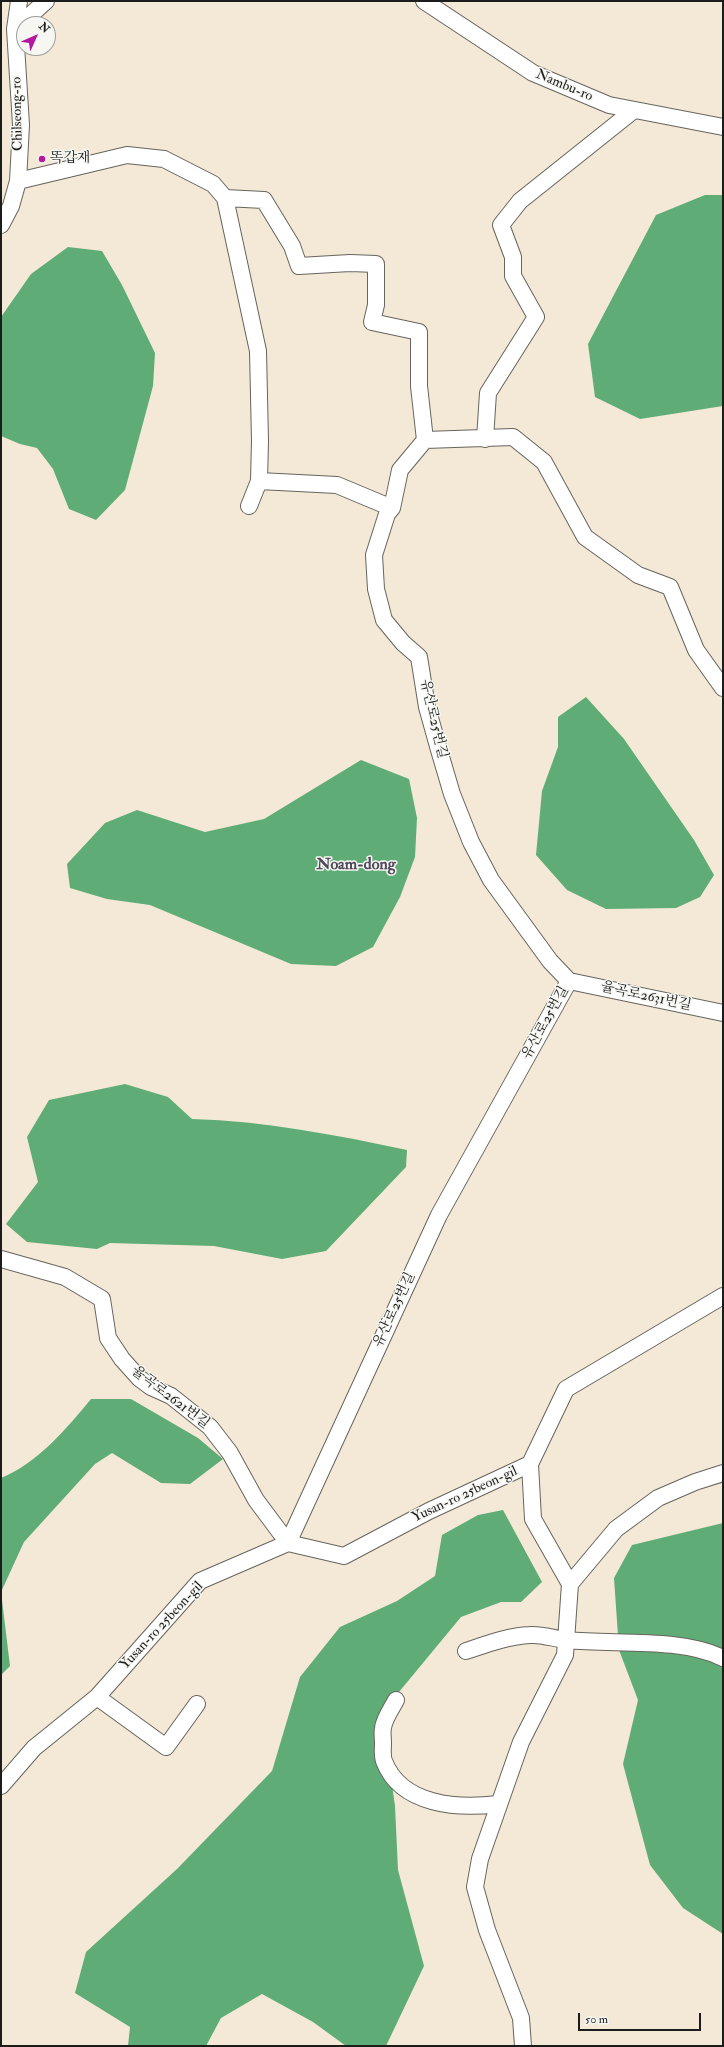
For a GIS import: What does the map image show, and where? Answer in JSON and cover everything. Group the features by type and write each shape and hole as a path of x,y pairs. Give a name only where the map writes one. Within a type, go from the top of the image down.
{"street":[{"name":"Chilseong-ro","path":"1,225 11,206 18,181 21,125 15,29 19,1"},
{"path":"15,29 46,1"},
{"name":"Nambu-ro","path":"424,1 533,74 609,105 723,127"},
{"path":"485,439 488,393 536,317 513,276 513,257 501,225 520,201 634,110"},
{"path":"18,181 127,154 164,160 213,184 225,198 258,351 260,441 259,482 249,506"},
{"path":"225,198 264,200 292,246 299,266 350,263 376,264 376,305 372,322 419,332 419,386 425,440 400,470 392,508 336,485 259,482"},
{"path":"425,440 513,437 544,462 585,537 638,575 670,587 696,650 723,688"},
{"name":"유산로25번길","path":"288,1543 439,1215 569,981 550,961 491,880 472,842 452,794 427,707 419,657 403,643 384,620 376,589 374,555 387,514 392,508"},
{"name":"율곡로2631번길","path":"569,981 723,1013"},
{"name":"율곡로2621번길","path":"1,1259 65,1277 102,1299 108,1338 122,1360 139,1378 151,1387 171,1396 210,1427 230,1453 256,1500 288,1543"},
{"path":"523,2046 521,2018 487,1930 475,1887 480,1858 521,1742 565,1655 570,1584 533,1519 530,1464 566,1389 723,1296"},
{"name":"Yusan-ro 25beon-gil","path":"1,1786 34,1748 97,1697 200,1581 288,1543 344,1556 429,1511 530,1464"},
{"path":"570,1584 616,1529 658,1498 695,1482 723,1473"},
{"path":"466,1651 504,1638 532,1634 566,1640 677,1646 715,1654 723,1658"},
{"path":"97,1697 166,1747 197,1704"},
{"path":"396,1700 382,1727 383,1761 396,1780 410,1792 429,1801 452,1806 473,1808 498,1804"}],"green space":[{"path":"705,195 723,195 723,406 640,419 595,397 588,344 656,215"},
{"path":"68,247 102,251 122,285 155,353 153,386 125,490 96,520 69,509 53,469 37,448 20,444 1,436 1,317 31,274"},
{"path":"586,697 624,739 694,840 714,875 700,897 676,908 606,909 567,890 536,855 542,791 558,747 558,717"},
{"path":"361,760 409,779 417,818 415,857 400,897 373,947 336,966 291,964 150,905 107,899 70,888 67,864 105,823 137,810 205,832 264,819"},
{"path":"125,1084 168,1097 192,1119 219,1120 273,1126 327,1134 407,1150 406,1167 326,1251 282,1259 214,1246 110,1243 97,1249 27,1242 6,1224 38,1182 27,1137 49,1100"},
{"path":"91,1399 131,1399 198,1438 223,1459 190,1484 161,1483 112,1453 95,1464 24,1542 1,1592 1,1478 27,1464 39,1454 72,1422"},
{"path":"503,1510 542,1582 521,1602 501,1602 461,1617 394,1698 385,1736 395,1806 398,1870 424,1966 386,2046 346,2046 313,2022 262,1994 221,2018 206,2046 128,2046 130,2027 75,1993 86,1952 177,1869 272,1771 300,1677 340,1627 397,1601 435,1576 442,1535 478,1515"},
{"path":"723,1523 723,1934 683,1908 650,1865 623,1764 638,1700 619,1650 614,1578 632,1545"},
{"path":"1,1592 10,1666 1,1675"}],"place":[{"name":"똑갑재","path":"42,159"}],"district":[{"name":"Noam-dong","path":"356,866"}]}
